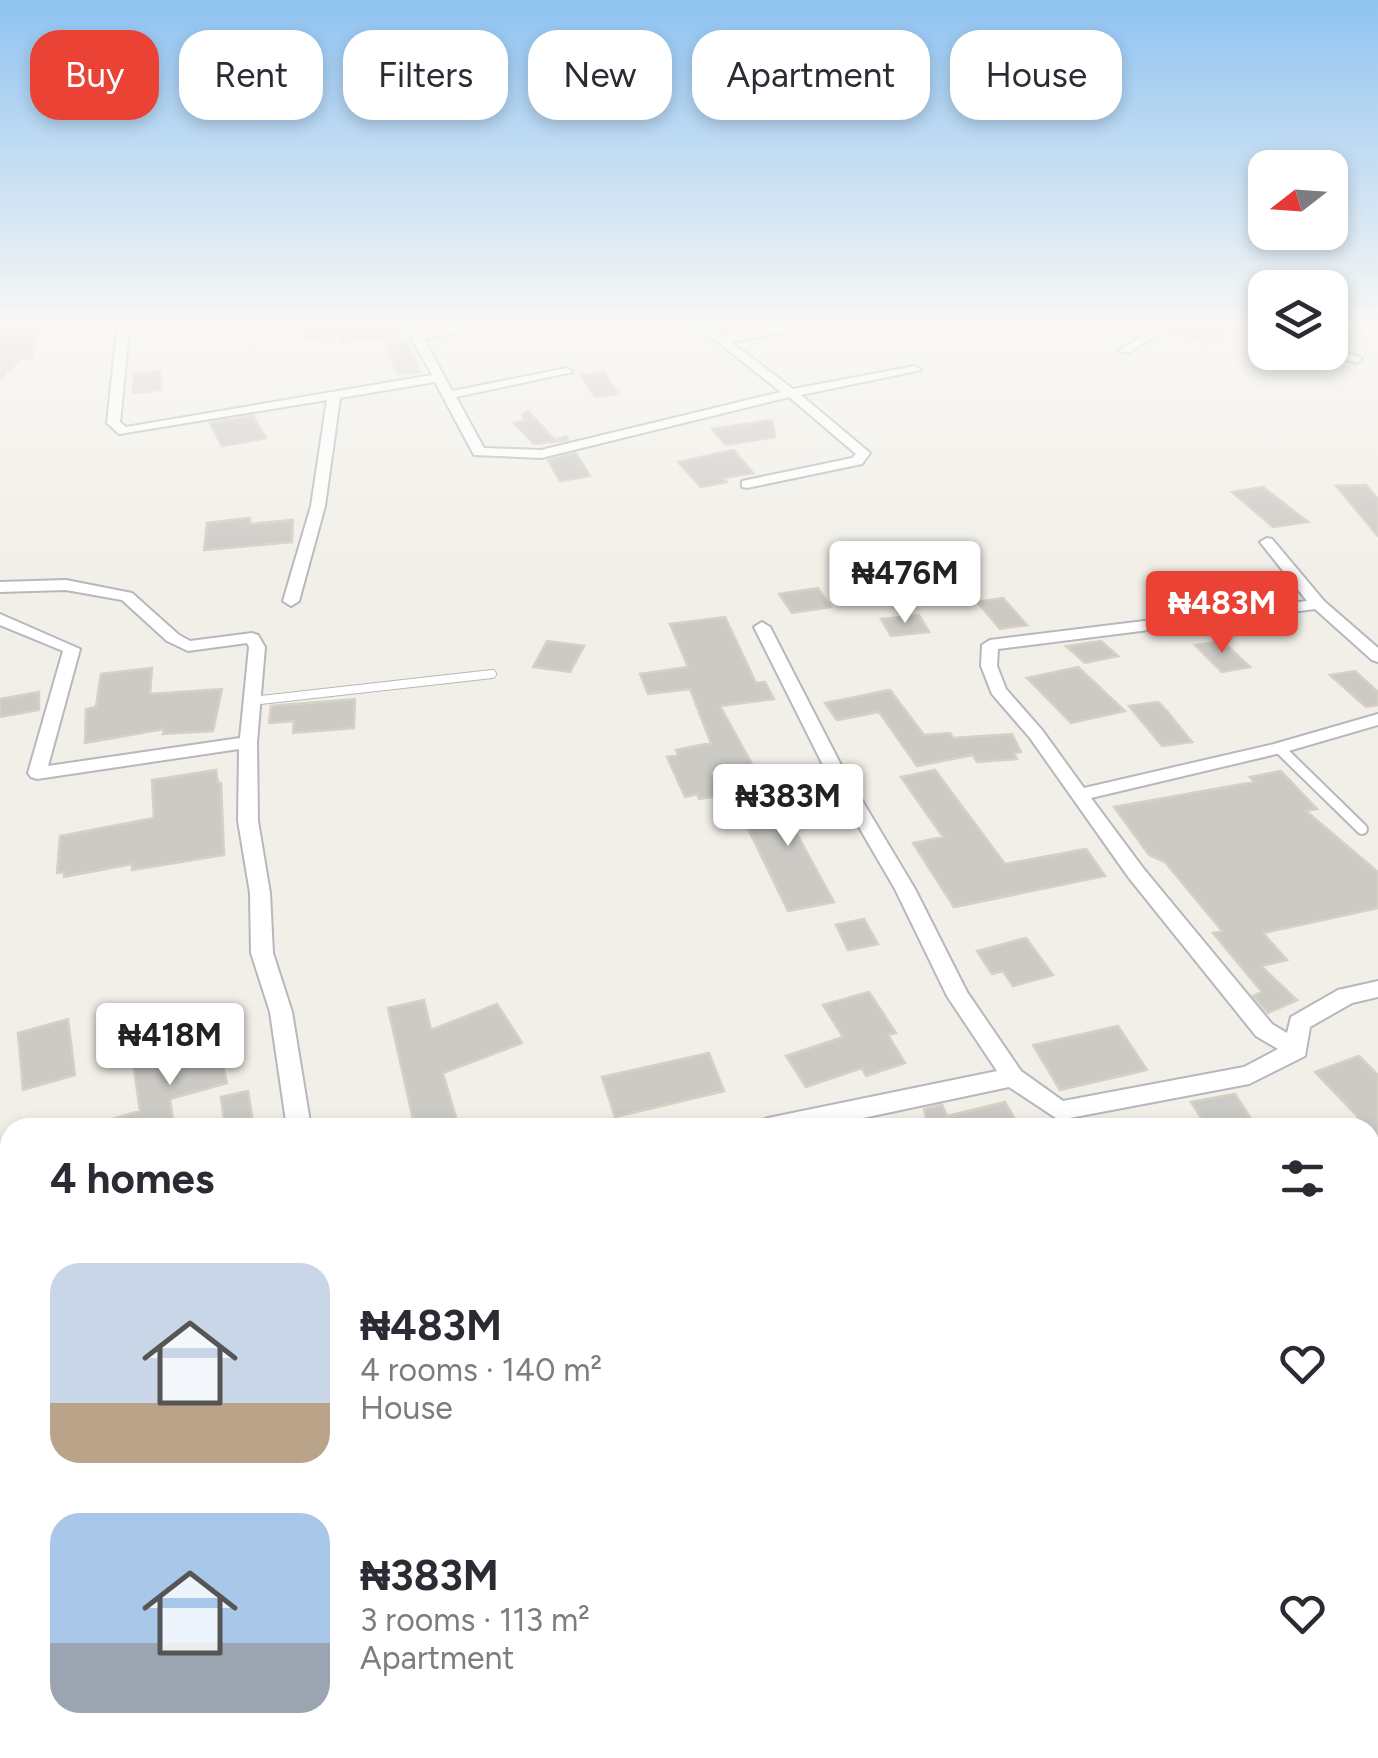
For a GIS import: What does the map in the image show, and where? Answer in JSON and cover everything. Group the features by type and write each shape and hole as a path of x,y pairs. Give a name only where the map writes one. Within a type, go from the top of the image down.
{"street":[{"path":"115,402 113,423 124,431 298,402"},
{"path":"291,602 318,506 333,402"},
{"path":"452,402 479,452 510,455 541,454 753,402"},
{"path":"747,484 857,461 863,453 801,402"},
{"path":"1267,542 1318,604 1378,657"},
{"path":"0,587 66,586 127,596 173,638 188,646 252,638 257,646 248,742 248,821 260,892 262,953 281,1012 297,1118"},
{"path":"1297,1050 1264,1030 998,690 989,666 990,645 1318,604"},
{"path":"0,619 72,649 37,774 248,742"},
{"path":"0,637 18,626"},
{"path":"762,626 833,767 905,889 958,996 1012,1077 1059,1111 1248,1075 1297,1050"},
{"path":"1078,795 1279,748 1378,719"},
{"path":"1297,1050 1300,1023 1346,996 1378,989"},
{"path":"816,1118 1012,1077"}],"lane":[{"path":"252,701 492,674"},
{"path":"1279,748 1362,829"}],"building":[{"path":"528,411 555,440 566,436 568,440 534,444 514,423 525,420 522,415"},
{"path":"253,416 266,438 222,446 210,423"},
{"path":"772,420 775,437 726,445 712,429"},
{"path":"734,450 753,473 701,487 678,462"},
{"path":"576,453 590,476 560,481 548,460"},
{"path":"1366,485 1378,499 1378,536 1336,486"},
{"path":"1263,487 1308,522 1273,527 1232,492"},
{"path":"250,518 250,524 293,520 292,542 204,550 207,523"},
{"path":"818,588 831,607 792,613 779,594"},
{"path":"1003,598 1027,625 1000,629 977,602"},
{"path":"919,615 929,632 891,636 881,619"},
{"path":"725,617 756,683 765,682 774,699 720,706 752,764 710,771 722,795 685,797 667,757 678,755 676,750 711,743 690,689 648,694 640,674 688,667 670,624"},
{"path":"547,641 584,646 570,672 533,667"},
{"path":"1101,641 1118,656 1085,663 1066,646"},
{"path":"1222,641 1250,667 1222,672 1195,645"},
{"path":"1078,667 1125,711 1071,723 1027,678"},
{"path":"152,668 150,694 222,689 213,731 163,734 164,729 85,743 86,709 96,707 101,674"},
{"path":"1355,671 1378,692 1378,705 1366,707 1330,675"},
{"path":"890,690 924,735 950,733 953,738 1012,734 1021,752 1014,753 1017,759 977,762 973,755 917,766 879,712 837,720 825,703"},
{"path":"39,692 39,710 0,717 0,699"},
{"path":"355,699 354,728 293,733 294,721 269,723 271,706"},
{"path":"1158,702 1192,742 1162,746 1129,706"},
{"path":"216,770 221,783 224,855 132,870 132,864 64,877 64,872 57,873 60,836 154,818 152,780"},
{"path":"935,770 1005,864 1086,849 1105,876 954,907 913,843 943,837 901,777"},
{"path":"1281,771 1317,809 1306,811 1378,872 1378,908 1263,933 1287,960 1261,966 1297,1000 1268,1013 1253,996 1262,992 1213,933 1222,931 1165,862 1149,855 1114,807 1254,782 1250,777"},
{"path":"812,795 825,819 792,825 834,902 788,911 738,808"},
{"path":"864,919 878,944 848,950 836,925"},
{"path":"1026,938 1053,975 1013,986 1003,971 992,974 977,951"},
{"path":"869,992 896,1033 888,1035 905,1063 866,1076 862,1068 806,1087 786,1056 843,1037 823,1005"},
{"path":"424,1000 431,1030 497,1004 522,1043 443,1073 456,1118 413,1118 388,1008"},
{"path":"68,1019 75,1075 23,1090 18,1033"},
{"path":"1118,1026 1147,1070 1060,1090 1033,1045"},
{"path":"210,1047 211,1054 220,1052 227,1083 170,1099 173,1118 116,1118 140,1111 134,1069"},
{"path":"709,1053 724,1091 615,1117 602,1077"},
{"path":"1359,1056 1378,1075 1378,1118 1359,1118 1315,1072"},
{"path":"248,1091 252,1118 224,1118 221,1097"},
{"path":"1235,1094 1251,1118 1201,1118 1191,1102"},
{"path":"1005,1102 1014,1118 926,1118 924,1109 942,1105 947,1116"}]}
